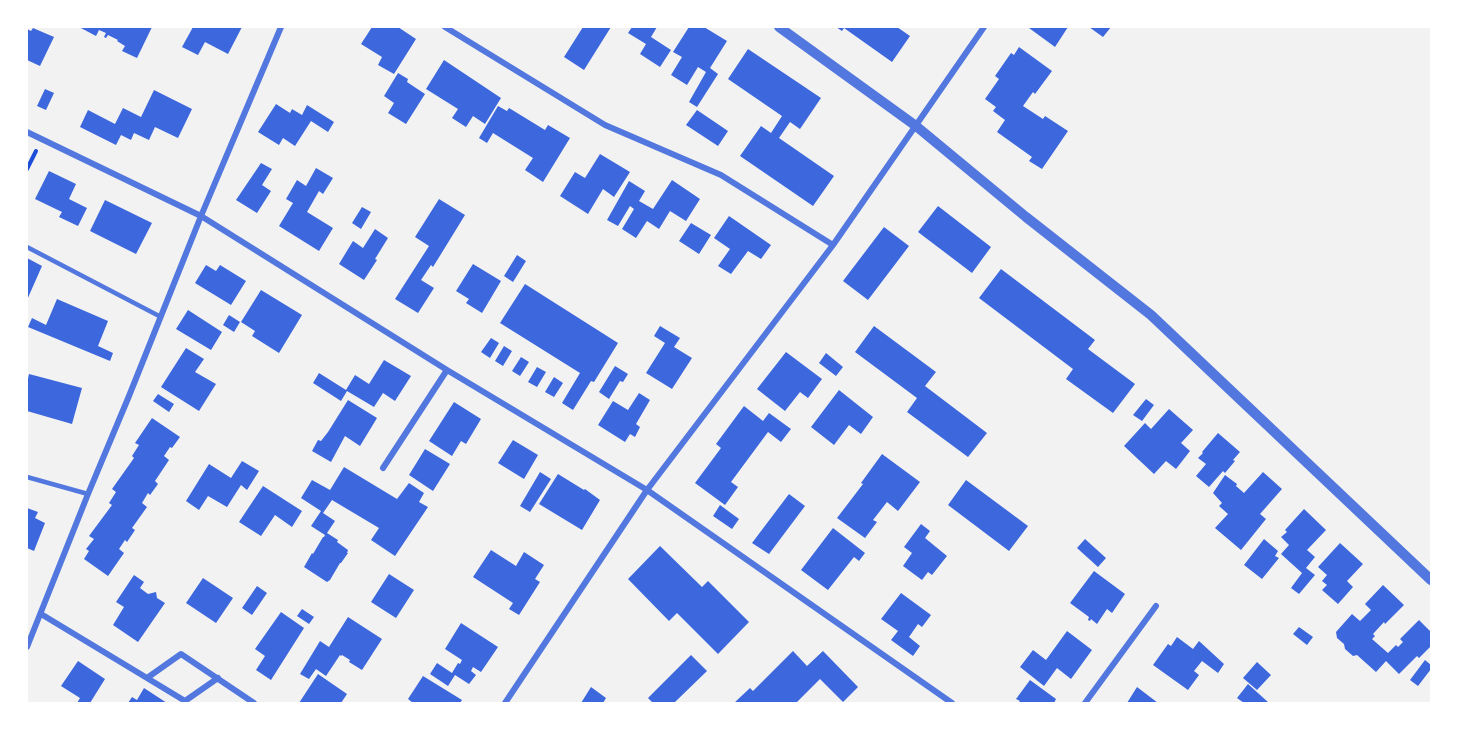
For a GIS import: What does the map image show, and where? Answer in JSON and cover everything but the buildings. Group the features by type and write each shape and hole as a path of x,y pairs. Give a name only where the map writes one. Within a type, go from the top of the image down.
{"street":[{"path":"27,647 201,216 281,27"},
{"path":"445,27 605,125 722,175 833,245"},
{"path":"780,27 916,126 1026,217 1151,315 1431,580"},
{"path":"505,703 647,490 833,245 984,27"},
{"path":"27,132 201,216 447,370 647,490 952,703"},
{"path":"383,468 447,370"},
{"path":"1085,703 1156,606"},
{"path":"41,614 185,701 218,678"},
{"path":"147,678 182,654 254,703"}],"lane":[{"path":"27,247 161,317"},
{"path":"27,477 88,494"}]}
